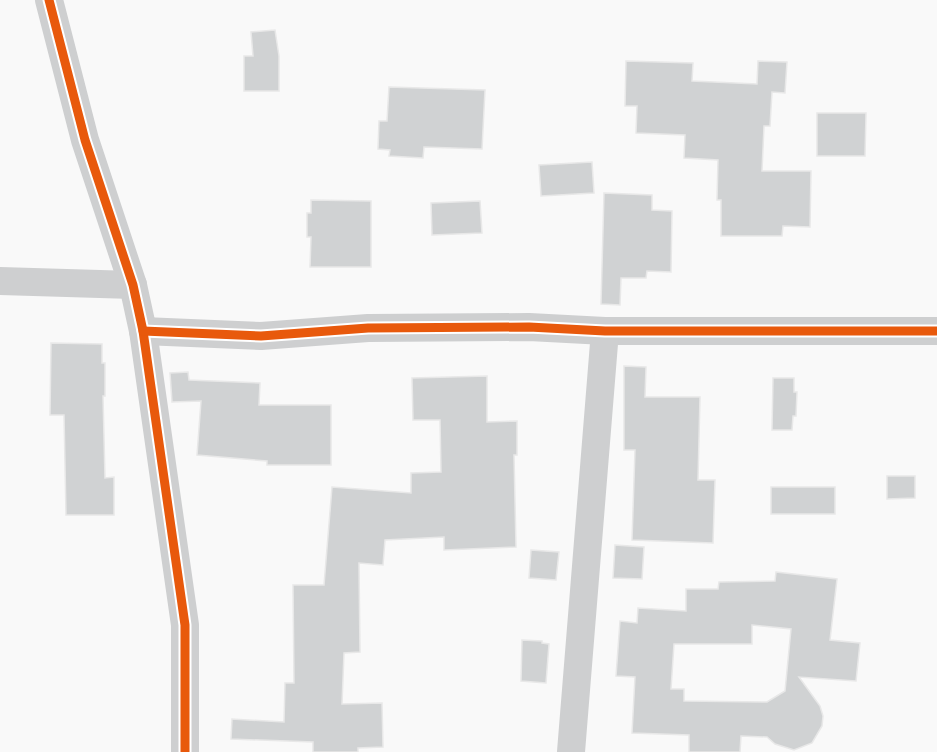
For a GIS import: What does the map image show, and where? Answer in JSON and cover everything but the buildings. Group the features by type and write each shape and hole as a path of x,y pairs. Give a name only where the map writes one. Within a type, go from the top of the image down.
{"street":[{"path":"50,0 85,140 133,285 143,331 185,625 186,752"},
{"path":"0,281 133,285"},
{"path":"143,331 261,336 368,328 529,327 604,332 937,331"},
{"path":"571,752 604,332"}],"cycle path":[{"path":"49,0 85,140 133,285 143,331 185,625 185,752"},
{"path":"143,331 261,336 368,328 529,327 605,331 937,331"}]}
